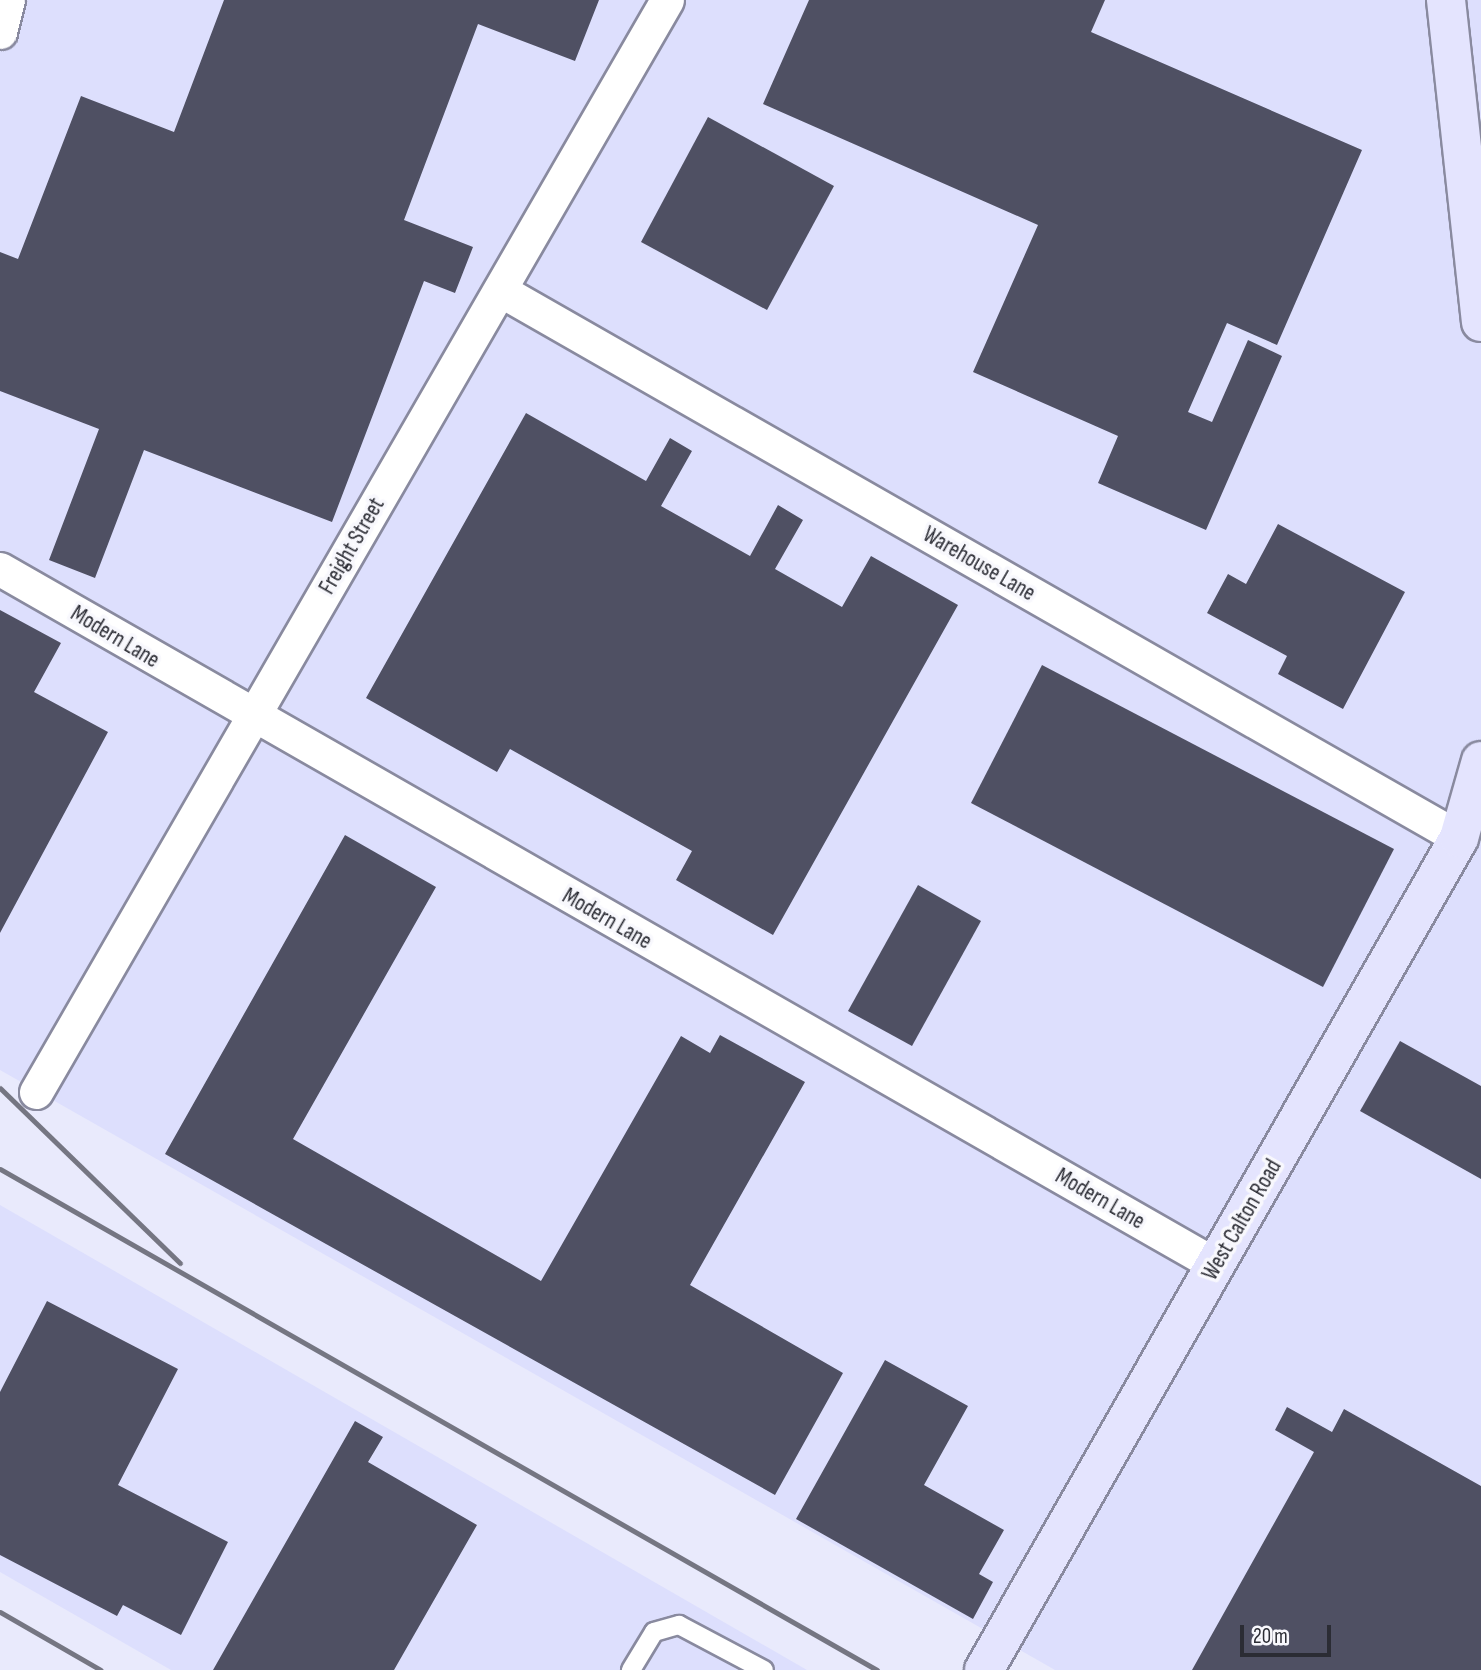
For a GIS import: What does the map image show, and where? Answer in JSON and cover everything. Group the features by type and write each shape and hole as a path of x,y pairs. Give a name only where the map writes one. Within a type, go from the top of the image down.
{"main road":[{"path":"1446,0 1481,322"},
{"name":"West Calton Road","path":"984,1670 1459,838 1481,761"}],"street":[{"path":"0,32 8,0"},
{"name":"Freight Street","path":"36,1092 667,0"},
{"name":"Warehouse Lane","path":"500,290 1459,838"},
{"name":"Modern Lane","path":"0,569 252,718 1216,1265"}],"lane":[{"path":"631,1670 654,1632 670,1625 688,1627 764,1670"}],"shaded area":[{"path":"0,0 1481,0 1481,1670 1055,1670 0,1070"},
{"path":"0,1205 807,1670 171,1670 0,1572"}],"building":[{"path":"224,0 599,0 575,61 478,24 404,220 473,247 455,293 424,281 332,522 144,450 95,578 49,560 99,429 0,391 0,252 18,259 81,96 174,132"},
{"path":"809,0 1105,0 1091,32 1362,150 1277,345 1227,323 1188,412 1212,422 1248,340 1282,356 1206,530 1098,483 1118,436 973,372 1038,225 763,104"},
{"path":"708,117 834,186 767,310 641,242"},
{"path":"526,413 646,481 670,438 692,451 661,506 750,556 778,505 803,520 775,569 842,607 871,556 958,605 773,935 676,880 692,851 510,749 497,772 366,698"},
{"path":"1278,524 1405,592 1343,709 1278,674 1287,656 1207,613 1228,574 1246,584"},
{"path":"0,610 61,643 34,692 108,732 0,933"},
{"path":"1042,665 1394,849 1323,987 971,803"},
{"path":"345,835 436,887 293,1139 541,1281 681,1036 710,1053 720,1035 805,1082 690,1285 843,1373 775,1495 165,1154"},
{"path":"918,885 981,921 912,1046 848,1011"},
{"path":"1400,1041 1481,1086 1481,1179 1360,1111"},
{"path":"47,1301 178,1369 118,1485 228,1542 181,1635 123,1605 117,1616 0,1555 0,1392"},
{"path":"885,1360 968,1406 924,1485 1004,1530 979,1574 993,1582 973,1619 796,1519"},
{"path":"1287,1407 1332,1432 1344,1409 1481,1486 1481,1670 1192,1670 1314,1452 1275,1430"},
{"path":"355,1421 383,1437 368,1462 477,1525 394,1670 213,1670"}],"railway":[{"path":"0,1088 180,1263"},
{"path":"0,1169 877,1670"},
{"path":"0,1612 101,1670"}]}
